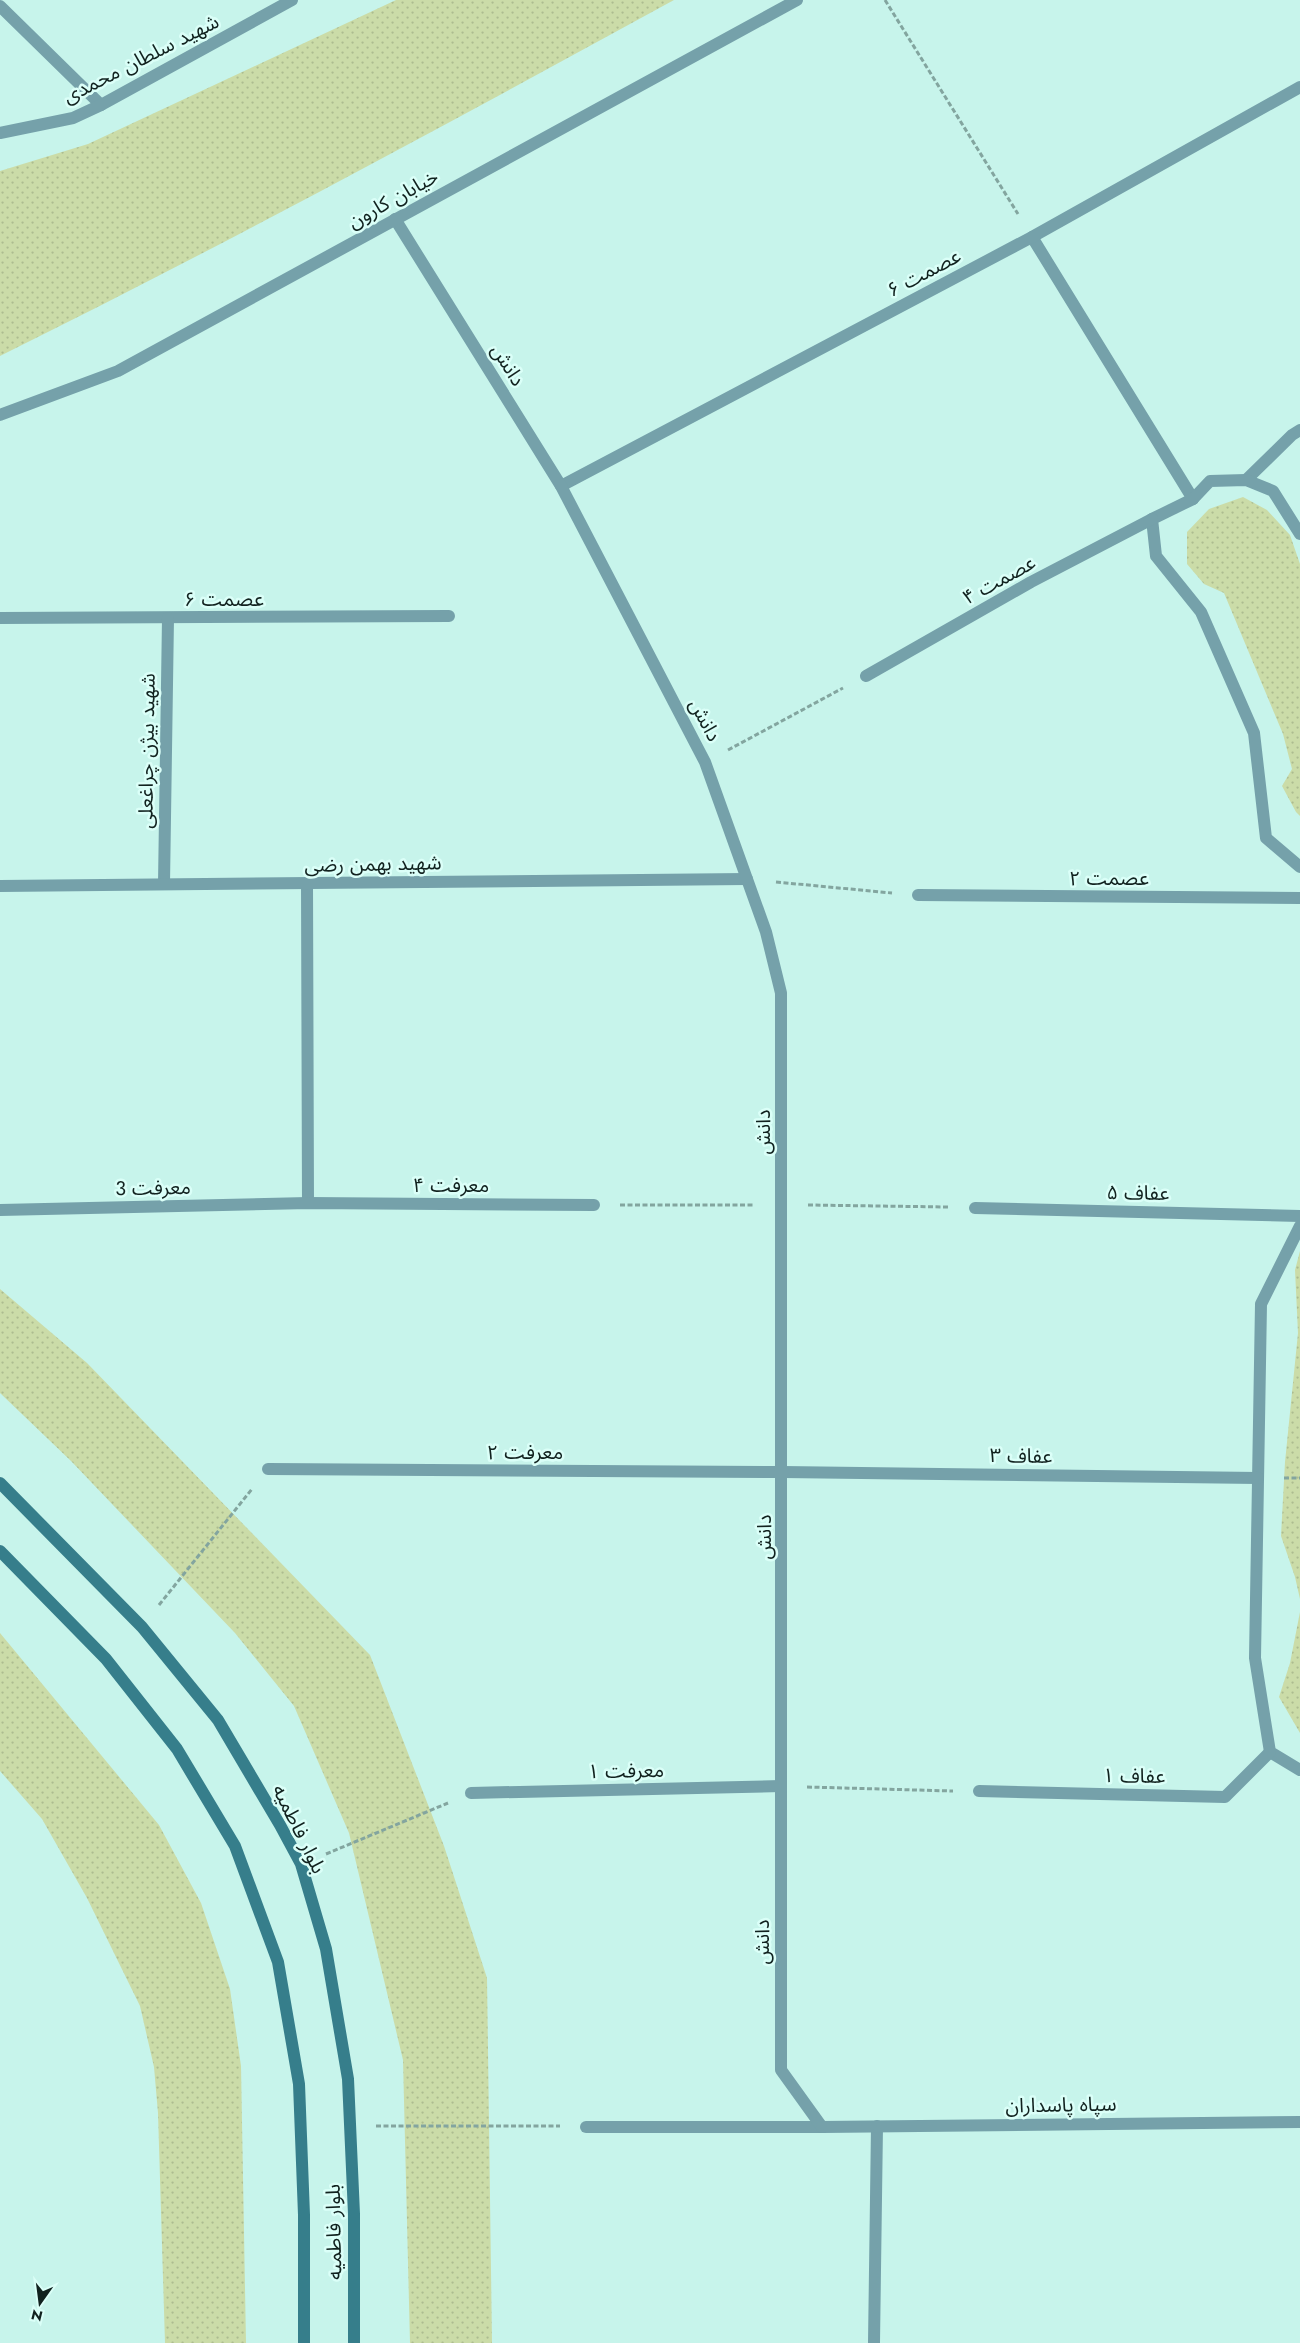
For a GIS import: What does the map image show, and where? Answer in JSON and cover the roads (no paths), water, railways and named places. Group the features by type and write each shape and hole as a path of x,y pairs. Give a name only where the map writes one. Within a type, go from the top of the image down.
{"main road":[{"name":"بلوار فاطمیه","path":"0,1483 142,1627 218,1720 301,1864 326,1949 348,2079 354,2214 354,2343"},
{"name":"بلوار فاطمیه","path":"0,1551 106,1659 177,1749 235,1846 278,1962 299,2084 304,2215 304,2343"}],"street":[{"name":"شهید سلطان محمدی","path":"0,133 73,118 101,105 292,0"},
{"name":"خیابان کارون","path":"0,415 118,371 797,0"},
{"path":"0,6 101,105"},
{"name":"عصمت ۶","path":"561,486 1032,237 1300,87"},
{"name":"دانش","path":"395,220 561,486 705,762 766,932 782,993 781,2070 822,2127"},
{"path":"1032,237 1193,499 1210,481 1246,480 1273,491 1300,534"},
{"path":"1246,480 1292,435 1300,430"},
{"name":"عصمت ۴","path":"866,676 1031,582 1193,499"},
{"path":"1152,519 1156,556 1201,612 1254,733 1266,838 1300,866"},
{"name":"عصمت ۶","path":"0,618 449,616"},
{"name":"شهید بیژن چراغعلی","path":"164,884 168,618"},
{"name":"شهید بهمن رضی","path":"0,886 747,879"},
{"path":"307,884 308,1203"},
{"name":"عصمت ۲","path":"918,895 1300,898"},
{"name":"معرفت ۴","path":"308,1203 594,1205"},
{"name":"معرفت 3","path":"0,1210 308,1203"},
{"name":"عفاف ۵","path":"974,1208 1300,1216"},
{"path":"1300,1226 1260,1304 1255,1658 1270,1752 1300,1770"},
{"name":"معرفت ۲","path":"268,1469 783,1472"},
{"name":"عفاف ۳","path":"783,1472 1258,1478"},
{"name":"عفاف ۱","path":"979,1791 1225,1797 1270,1752"},
{"name":"معرفت ۱","path":"471,1794 781,1786"},
{"name":"سپاه پاسداران","path":"586,2126 822,2127 1300,2122"},
{"path":"874,2343 877,2126"}]}
